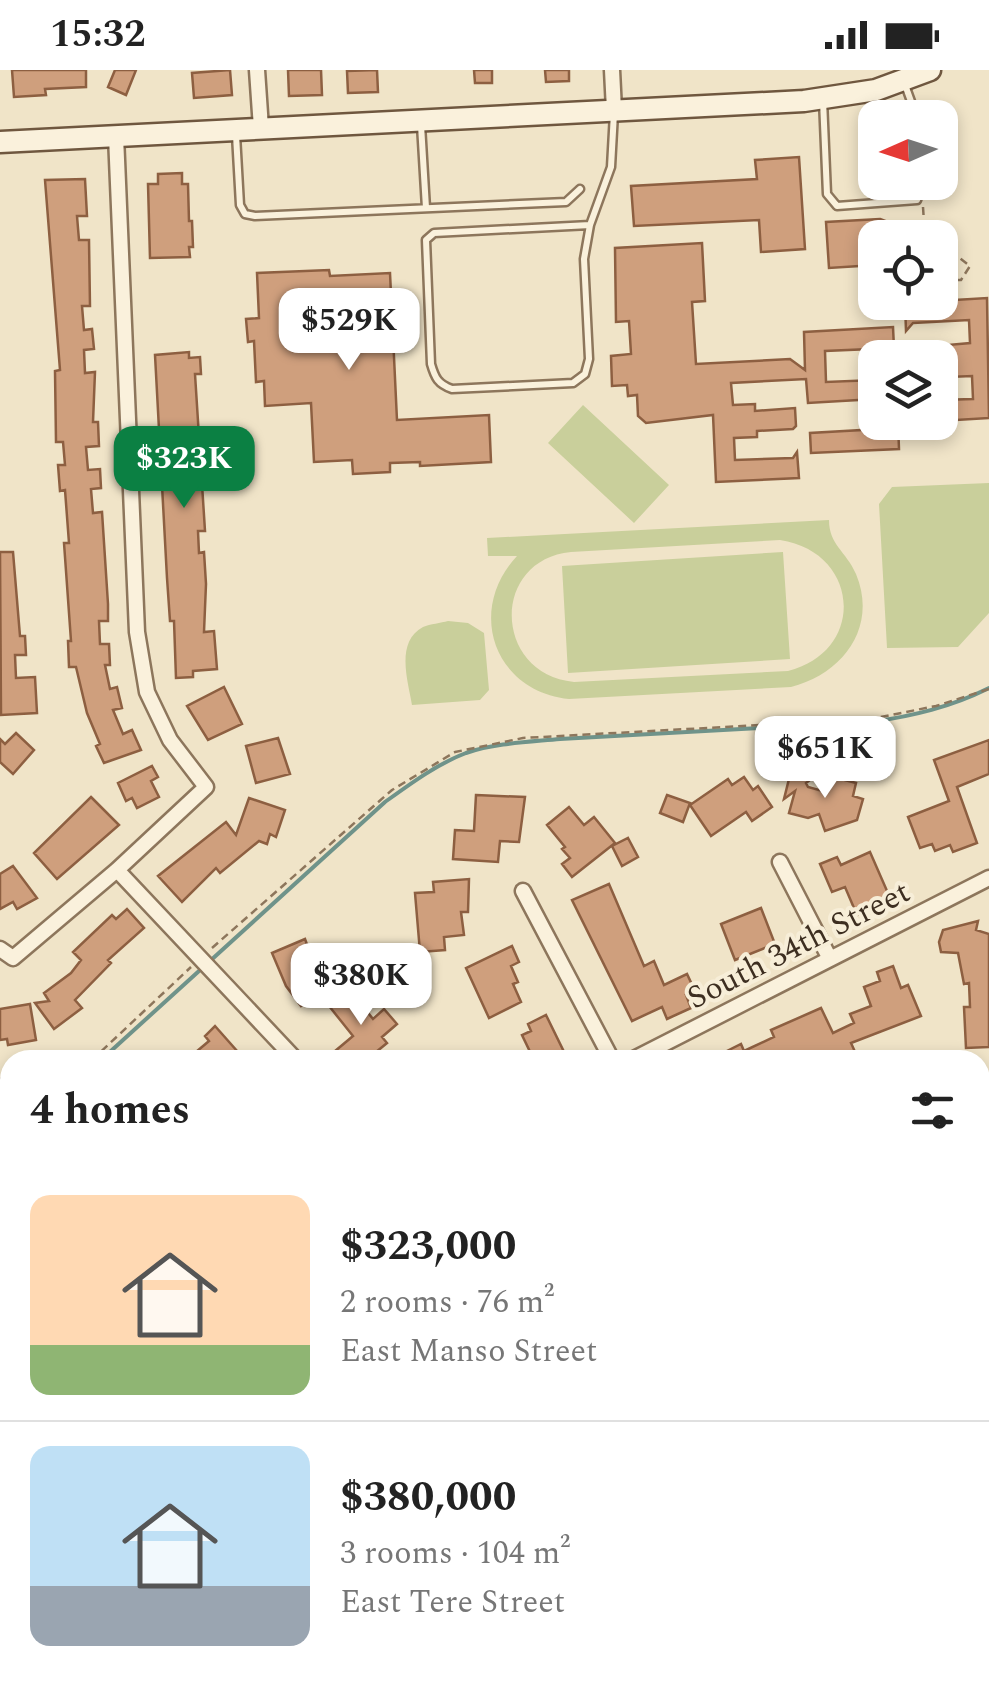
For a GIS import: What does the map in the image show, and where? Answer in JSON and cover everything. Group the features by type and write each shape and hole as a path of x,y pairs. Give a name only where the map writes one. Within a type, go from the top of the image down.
{"street":[{"path":"257,70 260,128"},
{"path":"612,70 614,110"},
{"path":"0,142 822,99 904,82 930,70"},
{"path":"0,949 13,958 117,870 206,786 170,740 146,692 137,632 116,136"},
{"path":"780,862 830,959"},
{"path":"117,870 287,1050"},
{"name":"South 34th Street","path":"652,1050 989,878"},
{"path":"523,891 607,1050"}],"lane":[{"path":"904,82 910,100"},
{"path":"822,99 827,194 837,206 917,200"},
{"path":"590,225 434,233 426,240 431,364 434,377 442,385 452,389 573,383 585,374 590,359 584,260 590,225 611,167 614,110"},
{"path":"421,119 426,208"},
{"path":"236,129 240,205 244,214 566,202 580,189"}],"path":[{"path":"958,257 970,266 958,280"},
{"path":"103,1050 392,790 455,752 523,738 871,719 936,706 989,689"}],"green space":[{"path":"583,405 669,485 634,523 548,443"},
{"path":"989,483 989,613 958,647 887,648 879,504 892,487"},
{"path":"829,520 832,536 852,566 862,594 859,630 840,660 810,681 791,687 569,699 543,693 522,681 506,665 496,645 491,623 493,600 517,556 488,556 487,538","holes":["780,540 807,548 826,563 839,581 844,603 841,624 831,644 814,660 788,671 574,682 547,674 528,659 516,639 512,617 515,595 526,575 545,560 571,552"]},
{"path":"783,552 790,659 568,673 562,566"},
{"path":"448,621 468,623 484,633 489,690 480,700 412,705 406,674 409,642 423,627"}],"building":[{"path":"12,70 86,70 86,87 45,89 46,95 14,97"},
{"path":"115,70 136,70 126,95 108,87"},
{"path":"230,70 232,95 194,98 192,73"},
{"path":"288,70 321,70 322,95 289,96"},
{"path":"377,70 378,92 348,93 347,71"},
{"path":"474,70 492,70 492,83 475,83"},
{"path":"545,70 569,70 569,81 546,82"},
{"path":"799,157 805,249 761,252 759,220 634,226 631,186 757,179 755,160"},
{"path":"182,173 182,184 188,184 192,221 190,257 150,258 148,184 158,184 158,174"},
{"path":"85,179 87,216 77,216 79,240 89,240 90,306 82,306 84,330 92,329 94,349 84,350 85,373 95,372 93,422 98,422 99,446 86,447 88,470 100,469 101,488 91,489 93,513 102,512 108,604 108,621 99,621 100,644 109,644 110,665 105,665 110,689 117,687 122,708 113,710 123,734 132,730 141,750 104,763 76,667 69,667 71,641 64,543 69,543 65,490 60,491 58,465 65,465 63,442 56,442 55,371 60,370 45,180"},
{"path":"858,220 858,266 829,268 826,222"},
{"path":"702,243 705,301 692,302 696,364 790,359 805,370 804,332 893,327 894,340 858,340 858,350 825,351 826,382 858,381 858,400 808,403 806,379 731,383 733,405 755,404 755,411 795,408 796,426 757,431 757,437 734,438 735,460 793,458 797,452 799,478 716,482 713,415 646,423 638,416 637,395 628,396 627,385 612,386 611,356 631,354 629,321 616,322 615,248"},
{"path":"329,270 330,276 390,273 397,420 489,415 491,462 420,466 420,462 390,463 390,472 353,474 352,460 314,462 311,403 265,406 264,381 256,382 254,341 248,342 246,319 259,318 257,273"},
{"path":"987,298 989,418 958,420 958,399 973,399 972,376 958,377 958,344 970,343 969,320 913,323 906,331 906,320 958,320 958,300"},
{"path":"189,352 189,358 200,357 201,374 195,374 205,531 198,531 199,553 204,552 204,632 214,631 217,669 193,671 193,677 176,678 155,355"},
{"path":"858,430 858,440 899,440 899,449 811,453 810,433"},
{"path":"0,552 13,552 20,636 25,636 26,655 15,655 16,678 35,677 37,713 1,715"},
{"path":"224,687 242,724 208,740 187,706"},
{"path":"16,733 34,750 13,774 0,762 0,739 5,744"},
{"path":"278,738 290,774 256,783 246,746"},
{"path":"989,740 989,774 957,787 977,843 953,852 950,845 935,851 932,844 920,848 908,817 949,801 934,760"},
{"path":"152,766 158,777 151,781 159,797 137,808 132,798 126,801 118,783"},
{"path":"801,768 805,779 810,780 806,783 808,787 826,792 830,776 856,783 853,796 863,799 857,820 825,831 819,814 808,818 789,813 795,791 784,799 790,775 799,777"},
{"path":"744,777 753,790 758,786 772,807 752,821 746,812 711,836 690,805 728,779 732,785"},
{"path":"476,795 525,797 519,842 500,841 498,862 453,859 455,830 474,831"},
{"path":"667,795 690,803 683,822 660,813"},
{"path":"91,797 119,825 57,879 34,853"},
{"path":"249,798 285,810 276,837 270,834 267,844 259,841 220,873 216,868 182,902 158,876 226,822 236,835"},
{"path":"569,807 584,825 594,817 615,843 572,877 562,864 570,858 562,849 565,847 547,825"},
{"path":"628,838 638,857 622,866 612,846"},
{"path":"870,852 891,900 857,915 845,887 832,892 820,864 837,857 841,865"},
{"path":"13,866 37,898 17,909 13,902 0,909 0,874"},
{"path":"469,879 468,912 461,912 464,935 444,937 445,950 420,952 415,893 434,892 433,882"},
{"path":"609,884 644,966 654,961 664,985 687,974 695,991 686,995 691,1008 667,1019 662,1007 632,1021 572,900"},
{"path":"761,908 775,944 735,960 721,924"},
{"path":"127,909 144,928 108,960 111,963 75,1000 82,1008 54,1029 35,1003 49,1001 44,993 71,973 81,960 73,952 112,915 116,919"},
{"path":"978,921 976,930 989,934 989,1047 966,1048 964,1007 970,1007 969,983 964,984 958,953 941,952 939,942 943,930"},
{"path":"305,939 309,950 304,952 314,975 305,978 317,995 301,1006 286,986 272,953"},
{"path":"512,946 519,962 511,966 518,982 513,984 521,1002 489,1018 466,968"},
{"path":"893,966 901,988 908,985 921,1016 851,1043 854,1050 746,1050 774,1037 771,1030 821,1008 833,1033 854,1023 850,1014 871,1006 864,987 880,981 877,972"},
{"path":"349,989 373,1019 384,1009 397,1024 382,1037 387,1043 378,1050 336,1050 353,1036 329,1006"},
{"path":"30,1004 36,1040 8,1045 7,1039 0,1040 0,1009"},
{"path":"546,1015 563,1050 529,1050 522,1035 531,1031 528,1024"},
{"path":"215,1026 236,1050 198,1050 209,1041 205,1036"}],"waterway":[{"path":"112,1050 385,802 466,753 560,739 871,722 931,710 989,688"}]}
